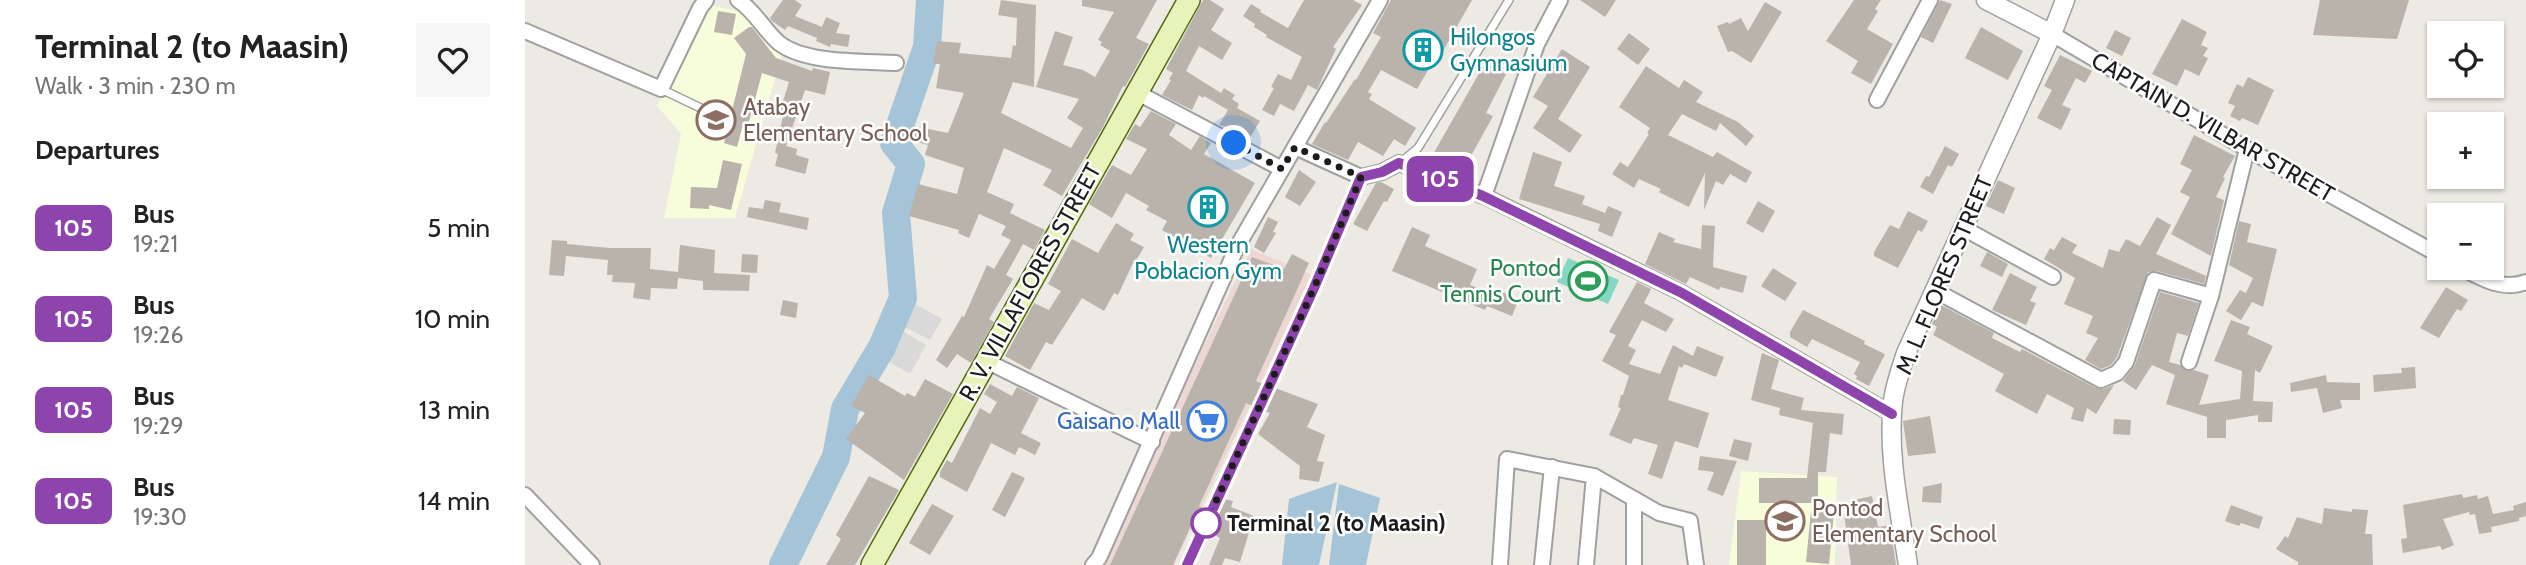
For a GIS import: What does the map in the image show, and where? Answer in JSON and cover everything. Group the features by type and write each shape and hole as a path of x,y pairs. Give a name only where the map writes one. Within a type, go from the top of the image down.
{"main road":[{"name":"R. V. VILLAFLORES STREET","path":"872,565 1189,0"}],"street":[{"path":"525,31 660,89 699,8 706,0"},
{"path":"738,0 780,44 789,49 839,60 896,63"},
{"path":"1093,565 1099,558 1152,442 1237,247 1380,0"},
{"path":"1483,196 1537,44 1560,0"},
{"path":"1877,100 1930,0"},
{"name":"CAPTAIN D. VILBAR STREET","path":"1986,0 2052,34 2247,149 2427,248"},
{"name":"M. L. FLORES STREET","path":"1908,565 1892,440 1893,397 1906,353 2052,34 2065,0"},
{"path":"1136,93 1282,169"},
{"path":"1295,147 1361,177 1382,172 1399,163 1483,196 1682,293 1892,414"},
{"path":"2189,362 2211,296 2247,149"},
{"path":"1963,228 2053,277"},
{"path":"1934,290 2101,380 2117,373 2126,362 2154,280 2211,296"},
{"path":"2484,280 2514,287 2526,282"},
{"path":"986,360 1152,442"},
{"path":"1500,565 1507,459 1594,476 1659,513 1690,521 1696,565"},
{"path":"1542,565 1552,467"},
{"path":"1586,565 1594,476"},
{"path":"525,495 591,565"},
{"path":"1634,499 1634,565"}],"lane":[{"path":"1399,163 1418,148 1509,0"},
{"path":"660,89 709,113"},
{"path":"1187,565 1314,288 1361,177"}],"shaded area":[{"name":"Atabay Elementary School","path":"713,6 743,12 782,55 735,218 664,218 681,134 657,106 695,28"},
{"name":"Gaisano Mall","path":"1251,249 1312,275 1174,565 1102,565 1100,559"},
{"name":"Pontod Tennis Court","path":"1568,258 1619,280 1608,304 1557,282"},
{"path":"913,303 942,319 930,340 901,325"},
{"path":"899,329 926,345 910,374 883,358"},
{"name":"Pontod Elementary School","path":"1741,471 1837,477 1835,565 1729,565"},
{"path":"1337,482 1319,565 1282,565 1289,499"},
{"path":"1339,484 1380,498 1366,565 1329,565"}],"building":[{"path":"783,0 795,0 802,5 795,16 822,27 826,17 840,23 836,33 850,35 848,47 831,44 830,47 816,41 817,38 788,26 785,30 772,21 770,18"},
{"path":"1001,0 1036,5 1034,87 1013,82 1001,113 1071,148 1083,128 1067,118 1079,99 1036,87 1055,31 1073,37 1063,65 1083,70 1095,77 1110,51 1100,45 1102,42 1098,40 1114,12 1082,6 1082,0 1157,0 1136,38 1149,44 1062,196 1043,185 1052,170 1004,148 987,192 1014,204 1010,213 1045,230 1034,250 1023,244 1006,275 1013,279 989,319 994,322 971,363 957,354 947,368 936,360 962,316 964,317 987,265 994,269 1011,240 1001,235 1006,226 979,214 969,238 958,233 959,230 909,216 918,184 957,194 964,168 925,155 928,145 909,140 913,126 948,133 964,93 936,88 940,64 933,64 937,41 961,43 959,53 1011,58 1013,45 1016,46 1017,18 998,15"},
{"path":"1203,0 1210,0 1224,9 1211,30 1232,43 1222,60 1199,46 1186,71 1221,93 1224,88 1235,95 1232,99 1239,104 1237,108 1260,121 1251,136 1238,129 1219,125 1228,110 1204,96 1203,98 1199,95 1192,110 1162,95 1173,73 1166,69"},
{"path":"1304,0 1353,0 1362,5 1333,47 1336,49 1317,90 1308,85 1294,111 1280,104 1274,116 1262,110 1274,88 1271,87 1278,74 1291,80 1302,57 1266,37 1267,35 1254,27 1255,24 1243,16 1251,4 1288,28"},
{"path":"1391,0 1472,0 1434,67 1431,65 1417,89 1381,70 1368,92 1372,94 1369,99 1416,128 1405,146 1394,139 1383,156 1358,142 1348,160 1312,144 1356,80 1381,37 1373,33"},
{"path":"1580,0 1616,0 1605,17"},
{"path":"1854,0 1881,0 1867,29 1893,44 1871,84 1851,73 1858,61 1826,41"},
{"path":"1940,0 1952,4 1933,43 1921,37"},
{"path":"2320,0 2409,0 2397,39 2313,35"},
{"path":"1765,2 1782,12 1751,63 1732,51 1728,52 1717,26 1741,18 1748,31"},
{"path":"718,11 736,14 732,35 714,32"},
{"path":"2182,19 2207,32 2201,45 2208,48 2203,56 2208,58 2199,76 2185,69 2177,86 2152,74"},
{"path":"752,27 776,58 812,71 813,68 830,72 825,95 805,90 786,146 797,149 796,155 809,159 805,174 775,166 783,116 779,114 789,82 762,73 747,129 742,128 737,147 724,143 746,54 734,38"},
{"path":"1981,27 2023,51 2008,80 1965,58"},
{"path":"2115,30 2131,38 2122,56 2106,48"},
{"path":"1629,33 1650,49 1638,65 1617,49"},
{"path":"1562,49 1590,67 1558,119 1582,135 1570,153 1533,128 1548,106 1533,97"},
{"path":"2060,55 2092,71 2085,83 2076,78 2062,105 2071,109 2061,130 2037,118 2052,90 2044,86"},
{"path":"1485,63 1506,74 1486,113 1493,116 1460,176 1428,163"},
{"path":"1646,66 1679,88 1684,80 1703,92 1696,102 1738,122 1754,136 1746,146 1720,123 1716,131 1682,114 1668,135 1713,157 1717,152 1752,172 1746,183 1730,174 1723,185 1716,181 1704,210 1705,173 1689,207 1639,179 1634,188 1612,174 1620,162 1628,167 1649,134 1647,133 1650,128 1619,107"},
{"path":"2248,77 2274,90 2258,125 2230,116 2235,106 2228,103 2237,84 2243,87"},
{"path":"1151,111 1176,124 1169,135 1191,150 1200,136 1211,143 1204,154 1255,183 1211,258 1162,230 1167,221 1146,210 1149,206 1126,193 1112,218 1089,204 1112,165 1131,175 1147,149 1126,139 1135,124 1140,127"},
{"path":"2194,135 2235,156 2216,197 2224,200 2211,256 2171,234 2190,197 2180,192 2192,170 2180,164"},
{"path":"1945,146 1959,154 1952,167 1948,165 1933,194 1920,187 1926,176 1929,177"},
{"path":"1533,152 1562,162 1554,186 1585,196 1582,204 1605,213 1608,206 1622,212 1612,237 1598,231 1600,224 1519,199"},
{"path":"723,160 742,164 731,210 709,205 709,209 690,208 691,187 717,188"},
{"path":"1299,170 1316,182 1300,206 1285,197"},
{"path":"1998,180 2015,188 2004,214 1986,206"},
{"path":"1381,182 1394,189 1367,231 1353,224 1376,183"},
{"path":"765,200 781,203 779,212 809,218 807,230 747,217 749,207 763,209"},
{"path":"1758,201 1775,211 1763,233 1746,223"},
{"path":"1908,211 1928,221 1922,232 1918,230 1898,268 1874,256 1874,252 1890,225 1899,229"},
{"path":"1268,217 1278,222 1273,232 1276,233 1264,253 1254,247"},
{"path":"2157,217 2171,225 2156,254 2206,276 2204,284 2157,271 2148,272 2117,357 2111,365 2101,369 2085,360 2098,338 2086,333 2093,316 2064,304 2075,278 2044,259 2050,248 2054,250 2062,237 2077,245 2072,253 2103,268 2109,249 2119,252 2126,239 2140,246"},
{"path":"2239,221 2251,224 2247,242 2277,249 2263,307 2252,302 2241,320 2226,311 2240,290 2246,293 2253,278 2229,265"},
{"path":"1116,223 1134,234 1130,240 1144,247 1118,295 1114,293 1104,311 1082,298 1052,345 1046,342 1030,370 1005,356 1034,303 1049,310 1061,291 1048,284 1072,239 1098,253"},
{"path":"1702,225 1715,226 1713,267 1747,276 1743,293 1720,287 1719,290 1690,277 1686,284 1645,264 1659,232 1675,239 1673,242 1701,249"},
{"path":"1412,227 1430,235 1425,246 1477,269 1470,285 1494,294 1496,289 1519,299 1512,316 1487,306 1485,310 1392,271"},
{"path":"552,240 610,248 651,248 650,269 678,272 680,245 715,250 714,273 750,275 749,291 703,290 703,281 678,278 677,289 651,288 650,300 633,298 635,283 612,282 613,275 607,275 608,260 566,256 564,276 549,275"},
{"path":"1987,252 2008,264 2002,277 1980,266"},
{"path":"742,254 758,255 757,273 741,272"},
{"name":"Gaisano Mall","path":"1292,254 1309,263 1256,381 1263,384 1253,406 1246,403 1199,506 1206,510 1199,525 1193,521 1173,565 1110,565 1252,257 1284,269"},
{"path":"1773,268 1797,283 1785,301 1761,286"},
{"path":"2010,273 2037,287 2030,301 2036,303 2026,325 1992,310"},
{"path":"1637,282 1651,289 1644,303 1674,319 1666,332 1642,320 1628,346 1636,350 1629,364 1660,374 1673,345 1693,356 1697,346 1724,357 1716,377 1684,364 1682,368 1679,366 1668,400 1709,413 1698,448 1675,441 1662,479 1648,474 1658,445 1634,438 1631,444 1609,435 1621,408 1618,407 1621,395 1629,376 1602,361 1616,335 1609,332"},
{"path":"2446,287 2468,300 2461,311 2457,309 2439,338 2420,328"},
{"path":"2160,292 2199,303 2188,336 2177,333 2169,362 2180,365 2187,371 2194,370 2209,375 2199,405 2240,399 2242,371 2214,361 2231,320 2250,327 2247,334 2273,346 2260,373 2255,370 2253,401 2273,402 2272,422 2258,422 2258,415 2226,420 2226,438 2207,438 2207,417 2166,404 2175,375 2152,365 2136,390 2123,381 2135,365"},
{"path":"783,300 798,303 796,318 780,315"},
{"path":"1941,305 1994,333 1992,338 2020,352 2022,349 2096,388 2104,389 2114,385 2096,414 2087,408 2083,422 2071,419 2074,408 2047,394 2037,414 1995,391 2004,374 1933,335 1937,327 1932,324"},
{"path":"1803,310 1885,354 1869,386 1856,379 1854,374 1860,362 1812,339 1807,347 1790,337 1790,332"},
{"path":"1762,353 1779,360 1771,389 1804,398 1801,410 1844,414 1842,435 1830,433 1826,472 1818,472 1818,503 1759,503 1759,478 1807,478 1813,423 1779,415 1780,408 1751,400"},
{"path":"2415,367 2416,388 2374,392 2373,375 2402,373 2401,368"},
{"path":"869,375 905,396 907,393 915,397 925,379 953,394 904,480 846,439 865,413 851,406"},
{"path":"2326,375 2327,382 2360,383 2360,400 2340,400 2342,408 2323,413 2317,388 2291,392 2290,383"},
{"path":"990,384 1012,396 1017,387 1039,398 1021,433 1041,443 1035,455 1019,447 1015,455 991,443 967,492 940,477 940,472 947,460 952,463 980,408 990,414 997,402 984,394"},
{"path":"1275,388 1318,404 1307,427 1325,435 1317,461 1324,462 1319,482 1299,479 1300,466 1258,434 1270,413 1264,411"},
{"path":"1930,416 1936,453 1908,456 1903,421"},
{"path":"2114,419 2131,420 2130,435 2113,434"},
{"path":"1734,439 1752,443 1748,461 1729,456"},
{"path":"1700,456 1737,461 1723,496 1707,490 1714,472 1698,470"},
{"path":"1012,472 1025,478 1005,517 992,510"},
{"path":"869,476 899,490 855,565 826,565 841,539 836,535"},
{"path":"1942,483 1941,503 1922,502 1923,487"},
{"path":"2462,494 2463,498 2477,495 2478,499 2488,496 2493,514 2514,510 2513,506 2526,502 2526,516 2519,518 2519,521 2491,527 2492,532 2479,534 2475,514 2470,515 2469,512 2443,519 2454,545 2442,550 2440,546 2403,553 2401,539 2407,538 2403,505"},
{"path":"1872,496 1878,527 1890,525 1896,565 1851,565 1844,514 1852,515 1850,501"},
{"path":"1224,499 1233,501 1231,507 1254,516 1240,562 1225,558 1222,565 1209,565 1220,538 1209,531"},
{"path":"932,504 954,516 930,555 909,543"},
{"path":"2231,505 2263,517 2259,529 2225,521"},
{"path":"2324,508 2352,512 2352,509 2368,510 2365,534 2372,534 2373,565 2298,565 2298,562 2276,549 2285,536 2288,538 2297,517 2322,524"},
{"path":"1811,511 1834,513 1829,564 1806,562"},
{"path":"1737,520 1766,520 1766,565 1737,565"}],"waterway":[{"path":"783,565 836,457 845,409 882,347 903,298 896,213 911,164 894,143 927,47 930,0"}],"bus line":[{"name":"105","path":"1187,565 1314,288 1361,177 1382,172 1399,163 1483,196 1682,293 1892,414"}],"place":[{"name":"Hilongos Gymnasium","path":"1423,50"},
{"name":"Atabay Elementary School","path":"716,120"},
{"name":"Western Poblacion Gym","path":"1208,207"},
{"name":"Pontod Tennis Court","path":"1588,281"},
{"name":"Gaisano Mall","path":"1207,421"},
{"name":"Pontod Elementary School","path":"1785,521"},
{"name":"Terminal 2 (to Maasin)","path":"1206,523"}],"route":[{"path":"1206,523 1314,288 1361,177 1295,147 1282,169 1234,143"}]}
